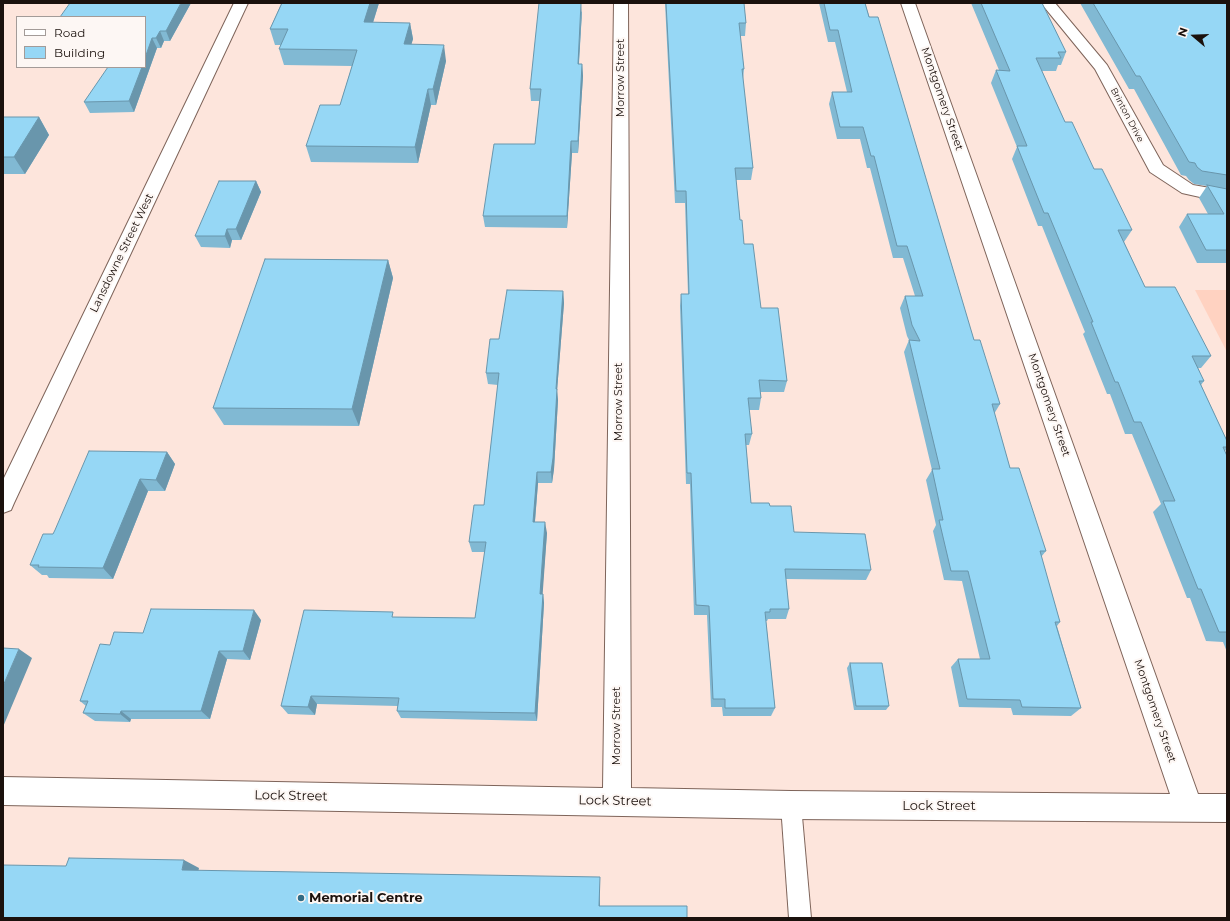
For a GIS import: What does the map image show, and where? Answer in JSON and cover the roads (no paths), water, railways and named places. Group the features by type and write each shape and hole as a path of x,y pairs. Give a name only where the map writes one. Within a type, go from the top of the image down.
{"street":[{"name":"Lansdowne Street West","path":"3,503 240,3"},
{"name":"Morrow Street","path":"617,801 621,3"},
{"name":"Montgomery Street","path":"908,3 1189,808"},
{"name":"Brinton Drive","path":"1048,3 1102,68 1156,168 1188,189 1227,198"},
{"name":"Lock Street","path":"3,791 791,805 1227,808"}],"lane":[{"path":"791,805 800,918"}],"place":[{"name":"Memorial Centre","path":"301,898"}]}
